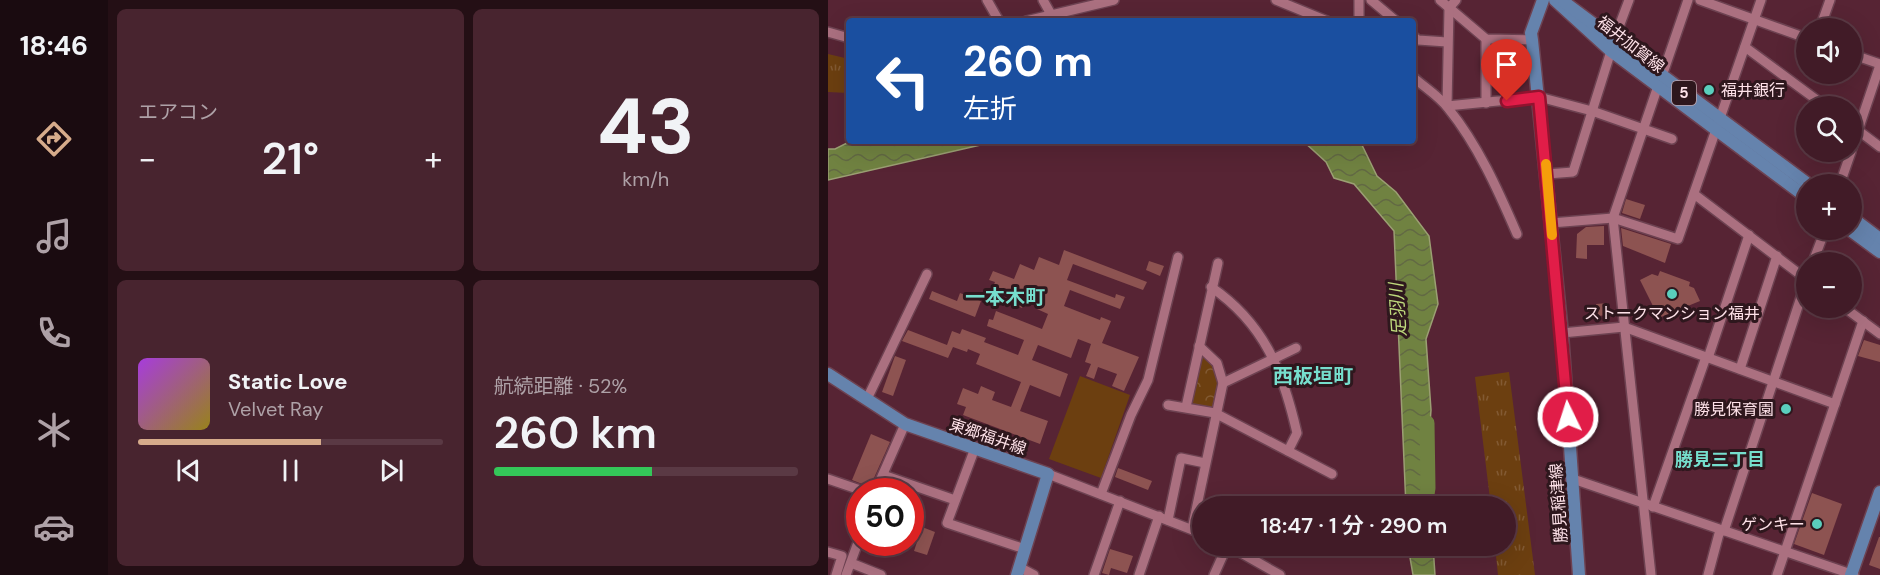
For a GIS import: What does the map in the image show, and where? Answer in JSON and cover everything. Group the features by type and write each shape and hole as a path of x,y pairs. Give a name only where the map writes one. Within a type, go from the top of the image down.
{"main road":[{"name":"勝見稲津線","path":"1543,0 1531,33 1562,333 1579,575"},
{"name":"福井加賀線","path":"1555,0 1575,21 1660,81 1796,189"},
{"name":"福井加賀線","path":"1560,0 1613,46"},
{"name":"福井加賀線","path":"1717,125 1796,176"},
{"path":"1862,225 1880,239"},
{"path":"1862,239 1880,252"},
{"name":"東郷福井線","path":"828,374 905,424 1048,474"},
{"path":"1018,571 1048,474"},
{"path":"1852,575 1880,492"}],"street":[{"path":"987,0 997,18"},
{"path":"1043,0 1052,16"},
{"path":"1042,18 1112,0"},
{"path":"1276,0 1320,18"},
{"path":"1359,0 1359,18"},
{"path":"1371,0 1392,18"},
{"path":"1440,0 1453,4 1486,39 1486,103"},
{"path":"1547,174 1573,172 1629,0"},
{"path":"1651,575 1649,505 1624,327 1613,218 1688,0"},
{"path":"1700,0 1796,34"},
{"path":"1551,223 1613,218 1678,239 1761,0"},
{"path":"1824,18 1830,0"},
{"path":"1447,106 1448,42 1453,4"},
{"path":"828,32 846,37"},
{"path":"1416,38 1448,42"},
{"path":"1486,39 1532,40"},
{"path":"1745,47 1812,96"},
{"path":"1862,58 1880,64 1862,108"},
{"path":"1416,80 1447,106 1482,159 1517,234"},
{"path":"1447,106 1539,97 1592,111 1672,139"},
{"path":"1862,134 1880,147"},
{"path":"1694,194 1796,272"},
{"path":"1649,505 1707,357 1749,235"},
{"path":"1740,369 1777,256"},
{"path":"1101,495 1131,415 1148,380 1178,257"},
{"path":"1186,407 1218,262"},
{"path":"867,399 927,274"},
{"path":"1211,287 1248,317 1260,332 1288,393 1297,433 1288,451"},
{"path":"1708,575 1796,310"},
{"path":"1859,318 1880,334"},
{"path":"1777,575 1863,321"},
{"path":"1562,333 1624,327 1835,404"},
{"path":"1199,346 1217,363 1223,383 1199,496"},
{"path":"1223,383 1296,348"},
{"path":"1168,405 1215,413 1332,474"},
{"path":"882,478 905,424"},
{"path":"975,448 947,523 1025,549"},
{"path":"1143,574 1164,518 1181,458 1205,463"},
{"path":"1048,474 1192,530"},
{"path":"883,475 955,500"},
{"path":"828,479 846,485"},
{"path":"1573,479 1852,575"},
{"path":"1094,575 1120,501"},
{"path":"828,552 842,556 836,575"},
{"path":"846,575 853,556"},
{"path":"1214,575 1223,556"},
{"path":"1246,556 1280,575"},
{"path":"851,563 881,575"},
{"path":"1018,571 1034,575"}],"green space":[{"path":"828,54 846,58 846,93 828,92"},
{"path":"1200,350 1214,363 1219,378 1212,411 1188,405"},
{"path":"1509,372 1535,575 1498,575 1496,556 1516,556 1516,496 1490,496 1475,377"},
{"path":"1080,376 1130,395 1101,478 1049,459"}],"water":[{"path":"846,144 985,144 828,180 828,149 835,149"},
{"path":"1306,144 1361,144 1377,176 1396,192 1429,236 1438,304 1426,339 1431,410 1426,478 1428,496 1406,496 1394,231 1354,184 1334,178 1326,162"},
{"path":"1410,556 1434,556 1435,575 1413,575"}],"building":[{"path":"1626,199 1645,205 1640,219 1622,213"},
{"path":"1604,226 1604,245 1587,245 1587,259 1576,258 1577,234 1586,227"},
{"path":"1621,228 1671,244 1665,263 1623,246"},
{"path":"1064,250 1147,282 1143,290 1073,264 1067,280 1115,298 1116,294 1125,297 1120,309 1070,290 1064,306 1100,320 1101,317 1111,321 1102,343 1139,357 1124,391 1112,386 1117,374 1098,367 1094,379 1086,376 1091,364 1085,362 1091,344 1078,339 1071,358 1038,345 1032,360 1068,374 1060,397 1030,385 1020,411 1048,421 1040,444 963,415 966,407 957,404 963,388 978,394 981,386 995,392 992,400 1011,407 1021,382 976,364 980,354 968,349 967,352 953,347 948,358 902,341 908,330 947,345 952,331 960,334 962,329 986,338 984,342 1018,355 1024,340 987,326 989,319 993,320 996,311 1042,329 1048,314 1037,309 1038,305 1025,300 1022,308 1013,304 1016,296 1000,290 995,305 987,302 995,282 989,280 993,271 1014,279 1020,264 1034,270 1039,257 1059,265"},
{"path":"1149,261 1164,266 1160,276 1146,270"},
{"name":"ストークマンション福井","path":"1660,271 1690,282 1689,286 1694,288 1700,301 1661,317 1658,311 1656,312 1640,280 1652,274 1658,276"},
{"path":"932,291 957,301 960,293 981,301 975,317 929,299"},
{"path":"1608,303 1609,315 1597,316 1596,304"},
{"path":"1864,340 1880,345 1880,362 1858,356"},
{"path":"895,356 906,360 893,396 882,392"},
{"path":"871,434 890,442 874,478 853,478"},
{"path":"1118,468 1152,481 1148,490 1115,477"},
{"name":"ゲンキー","path":"1812,493 1842,504 1824,555 1794,544"},
{"path":"924,528 935,532 927,555 924,554"},
{"path":"1880,537 1880,569 1869,565"},
{"path":"1110,549 1133,556 1127,573 1111,568 1109,575 1102,573"}],"waterway":[{"name":"足羽川","path":"1427,423 1427,496"}],"slow traffic":[{"path":"1546,164 1552,235"}],"place":[{"name":"福井銀行","path":"1709,90"},
{"name":"ストークマンション福井","path":"1672,294"},
{"name":"勝見保育園","path":"1786,409"},
{"name":"ゲンキー","path":"1817,524"}],"district":[{"name":"一本木町","path":"1005,297"},
{"name":"西板垣町","path":"1313,376"},
{"name":"勝見三丁目","path":"1720,460"}],"route":[{"path":"1507,101 1539,97 1568,417"}]}
